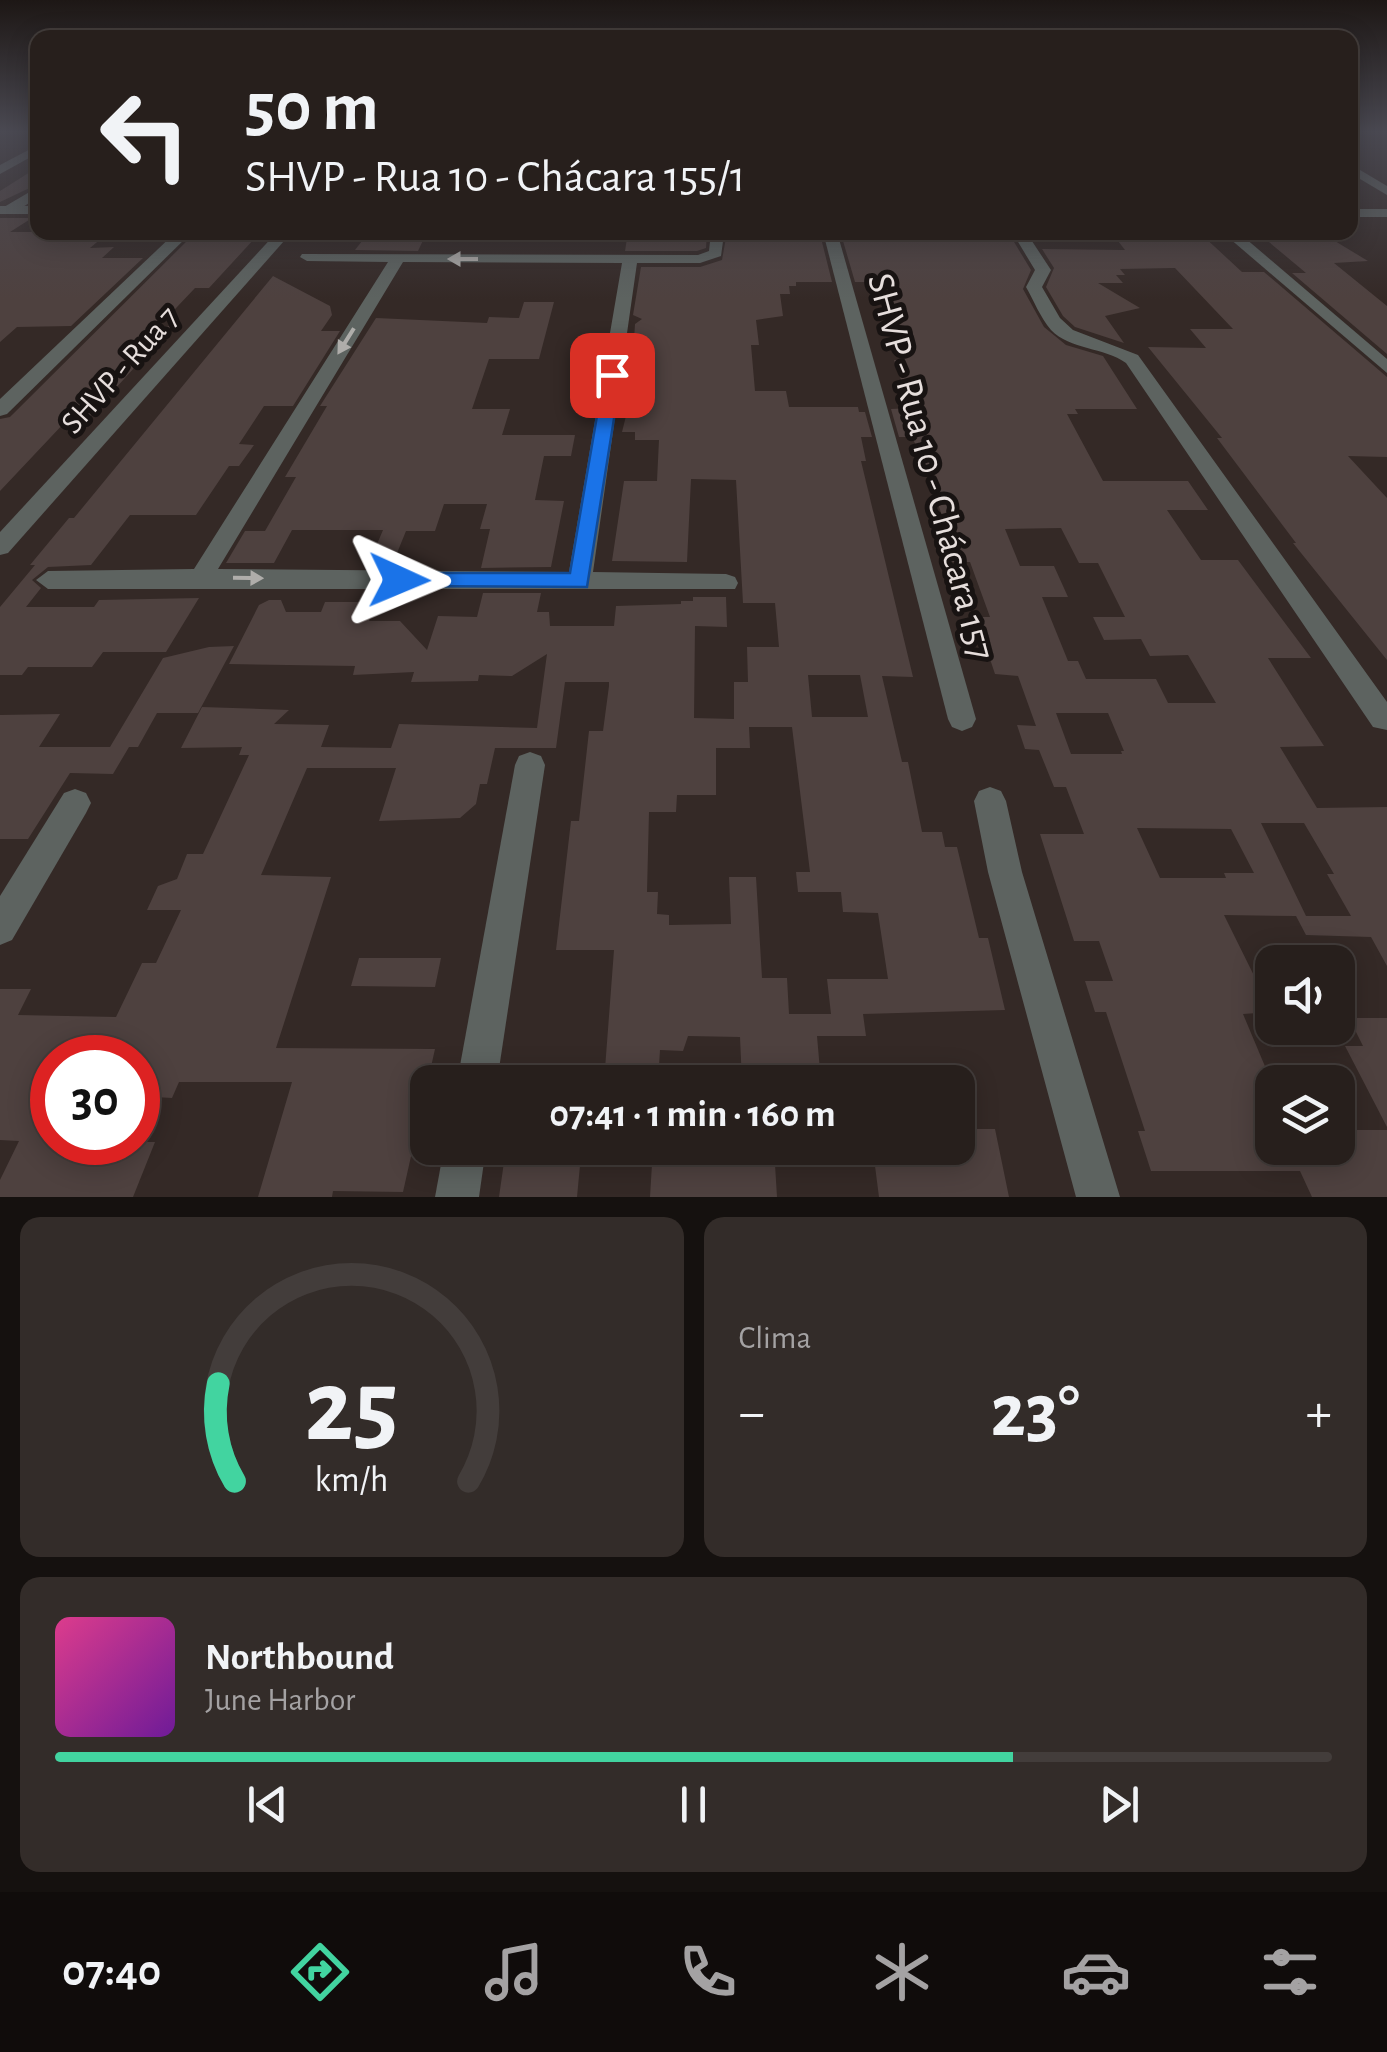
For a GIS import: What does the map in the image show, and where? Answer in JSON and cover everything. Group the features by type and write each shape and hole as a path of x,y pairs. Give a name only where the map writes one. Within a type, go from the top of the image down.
{"street":[{"path":"3,210 30,195"},
{"path":"3,210 30,210"},
{"path":"1358,213 1387,213"},
{"path":"0,410 178,240"},
{"name":"SHVP - Rua 7","path":"0,547 278,240"},
{"path":"307,257 398,258 517,252 630,259 710,257 716,253 716,240"},
{"name":"SHVP - Rua 10 - Chácara 157","path":"832,240 962,719"},
{"path":"1024,240 1043,270 1034,287 1059,327 1112,346 1132,359 1384,719"},
{"path":"1238,240 1387,368"},
{"path":"201,578 398,258"},
{"path":"580,581 630,259"},
{"path":"48,580 726,583"},
{"path":"479,1065 530,765"},
{"path":"990,801 1005,872 1098,1197"},
{"path":"0,928 75,802"},
{"path":"457,1197 463,1165"}],"building":[{"path":"5,188 30,188 0,202 0,191"},
{"path":"0,218 30,218 10,232 30,232 30,240 100,240 90,248 114,247 102,258 143,258 71,326 17,327 0,342"},
{"path":"188,240 253,240 209,288 195,288 159,326 172,326 86,421 66,421 0,491 0,419 10,417"},
{"path":"363,240 423,240 418,251 355,250"},
{"path":"627,240 706,240 706,248 697,251 625,251"},
{"path":"726,240 822,240 832,282 796,282 796,286 789,286 790,294 780,294 783,316 756,320 759,345 751,345 755,391 786,391 789,407 858,407 859,412 865,412 872,437 861,437 866,461 861,461 913,677 882,676 902,762 908,762 922,832 942,832 945,847 957,847 979,938 988,938 1005,1010 863,1014 866,1036 817,1036 820,1065 741,1065 740,1037 688,1036 683,1051 660,1050 659,1065 605,1065 614,950 556,950 571,821 579,821 589,731 603,731 609,682 565,682 556,748 495,748 487,784 480,784 476,804 460,818 379,821 396,768 307,768 261,875 331,877 276,1048 435,1049 431,1065 410,1065 410,1161 403,1192 333,1191 332,1197 258,1197 292,1082 179,1082 172,1098 160,1097 160,1035 30,1035 30,1165 146,1165 133,1197 0,1197 0,1180 19,1141 0,1140 0,989 31,989 18,1015 116,1017 142,963 156,963 181,910 147,910 158,886 177,879 187,854 203,854 249,755 239,755 242,747 181,748 202,707 289,710 274,724 329,725 321,747 391,748 399,724 537,728 547,654 512,676 479,675 478,681 411,682 414,672 353,675 355,666 229,664 259,605 281,600 286,612 321,612 325,602 377,602 369,621 400,621 427,650 438,616 477,617 483,593 541,593 537,612 549,612 550,626 614,626 616,606 681,604 693,601 693,597 726,597 727,627 695,626 694,718 734,719 734,682 748,682 747,647 779,647 775,603 743,603 736,480 691,479 687,562 612,561 624,481 657,481 659,440 635,440 635,432 622,432 630,400 635,324 642,319 633,315 641,267 700,267 722,260","holes":["808,675 860,675 868,717 812,717","749,727 792,727 810,872 796,872 798,892 841,892 843,912 878,913 888,979 827,979 831,1014 789,1014 787,978 762,978 756,877 729,877 731,924 669,925 669,915 657,914 658,892 647,892 649,812 676,812 677,795 716,795 716,748 750,748"]},
{"path":"843,240 1013,240 1031,270 1023,289 1044,327 1066,345 1103,356 1137,409 1075,409 1078,414 1067,414 1103,481 1188,481 1208,510 1167,510 1201,560 1238,560 1311,658 1268,658 1324,746 1280,747 1317,808 1387,807 1387,966 1371,937 1306,935 1296,916 1224,915 1255,978 1255,1013 1243,1014 1264,1065 1255,1065 1255,1165 1355,1165 1355,1130 1387,1130 1387,1197 1312,1197 1300,1171 1151,1171 1138,1131 1145,1131 1106,1012 1095,1012 1085,981 1113,981 1099,941 1074,941 1040,834 1084,834 1066,787 1054,787 1039,750 1025,749 1017,725 1036,726 1018,676 995,674 982,644 972,617 990,617 970,562 948,562 936,522 944,522 926,467 912,437 899,437 891,409 911,408 894,360 905,360 881,297 875,297 866,282 855,282","holes":["1061,528 1079,563 1098,563 1125,617 1093,617 1104,640 1141,639 1150,656 1188,655 1216,703 1168,703 1156,679 1086,679 1078,661 1068,661 1042,597 1068,597 1054,566 1020,566 1005,529","1056,713 1108,713 1122,754 1071,754","1261,823 1304,823 1334,874 1327,874 1351,916 1306,916","1137,828 1231,829 1254,873 1224,873 1226,878 1160,878"]},
{"path":"1117,240 1207,240 1242,272 1264,272 1387,377 1387,457 1348,456 1387,498 1387,660 1293,543 1217,438 1222,438 1148,347 1206,348 1190,329 1233,329 1175,268 1120,269 1125,275 1116,275 1123,283 1098,283 1140,308 1105,316 1124,343 1075,327 1063,316 1046,287 1054,268 1042,249 1125,250"},
{"path":"1267,240 1333,240 1368,261 1334,263 1387,306 1387,354 1292,273 1306,273"},
{"path":"273,276 330,306 332,315 321,331 340,331 293,406 264,406 239,444 254,445 239,466 229,466 196,515 130,515 91,565 48,567 32,580 41,588 26,607 94,607 99,600 199,598 166,652 103,652 92,667 28,667 22,675 0,675 0,607 35,565 30,565 69,518 74,518"},
{"path":"524,302 554,302 539,359 489,359 472,409 510,409 502,435 575,435 571,456 544,456 535,500 564,501 551,567 481,568 490,529 480,529 487,504 444,504 435,531 406,531 393,563 369,563 383,530 292,530 274,563 226,563 245,531 265,531 296,477 285,477 327,406 320,406 376,318 487,323 489,317 519,318"},
{"path":"234,646 198,713 157,713 138,747 129,747 113,774 70,773 28,839 0,839 0,715 60,714 39,747 110,747 163,658 209,647"},
{"path":"359,958 441,958 435,987 351,986"},
{"path":"1355,1018 1387,1018 1387,1127 1345,1046 1363,1046 1355,1030"},
{"path":"975,1129 995,1129 1009,1197 879,1197 875,1166 832,1165 975,1165"},
{"path":"504,1165 580,1165 577,1197 499,1197"},
{"path":"652,1165 775,1165 777,1197 650,1197"}],"route":[{"path":"399,580 580,581 612,375"}]}
